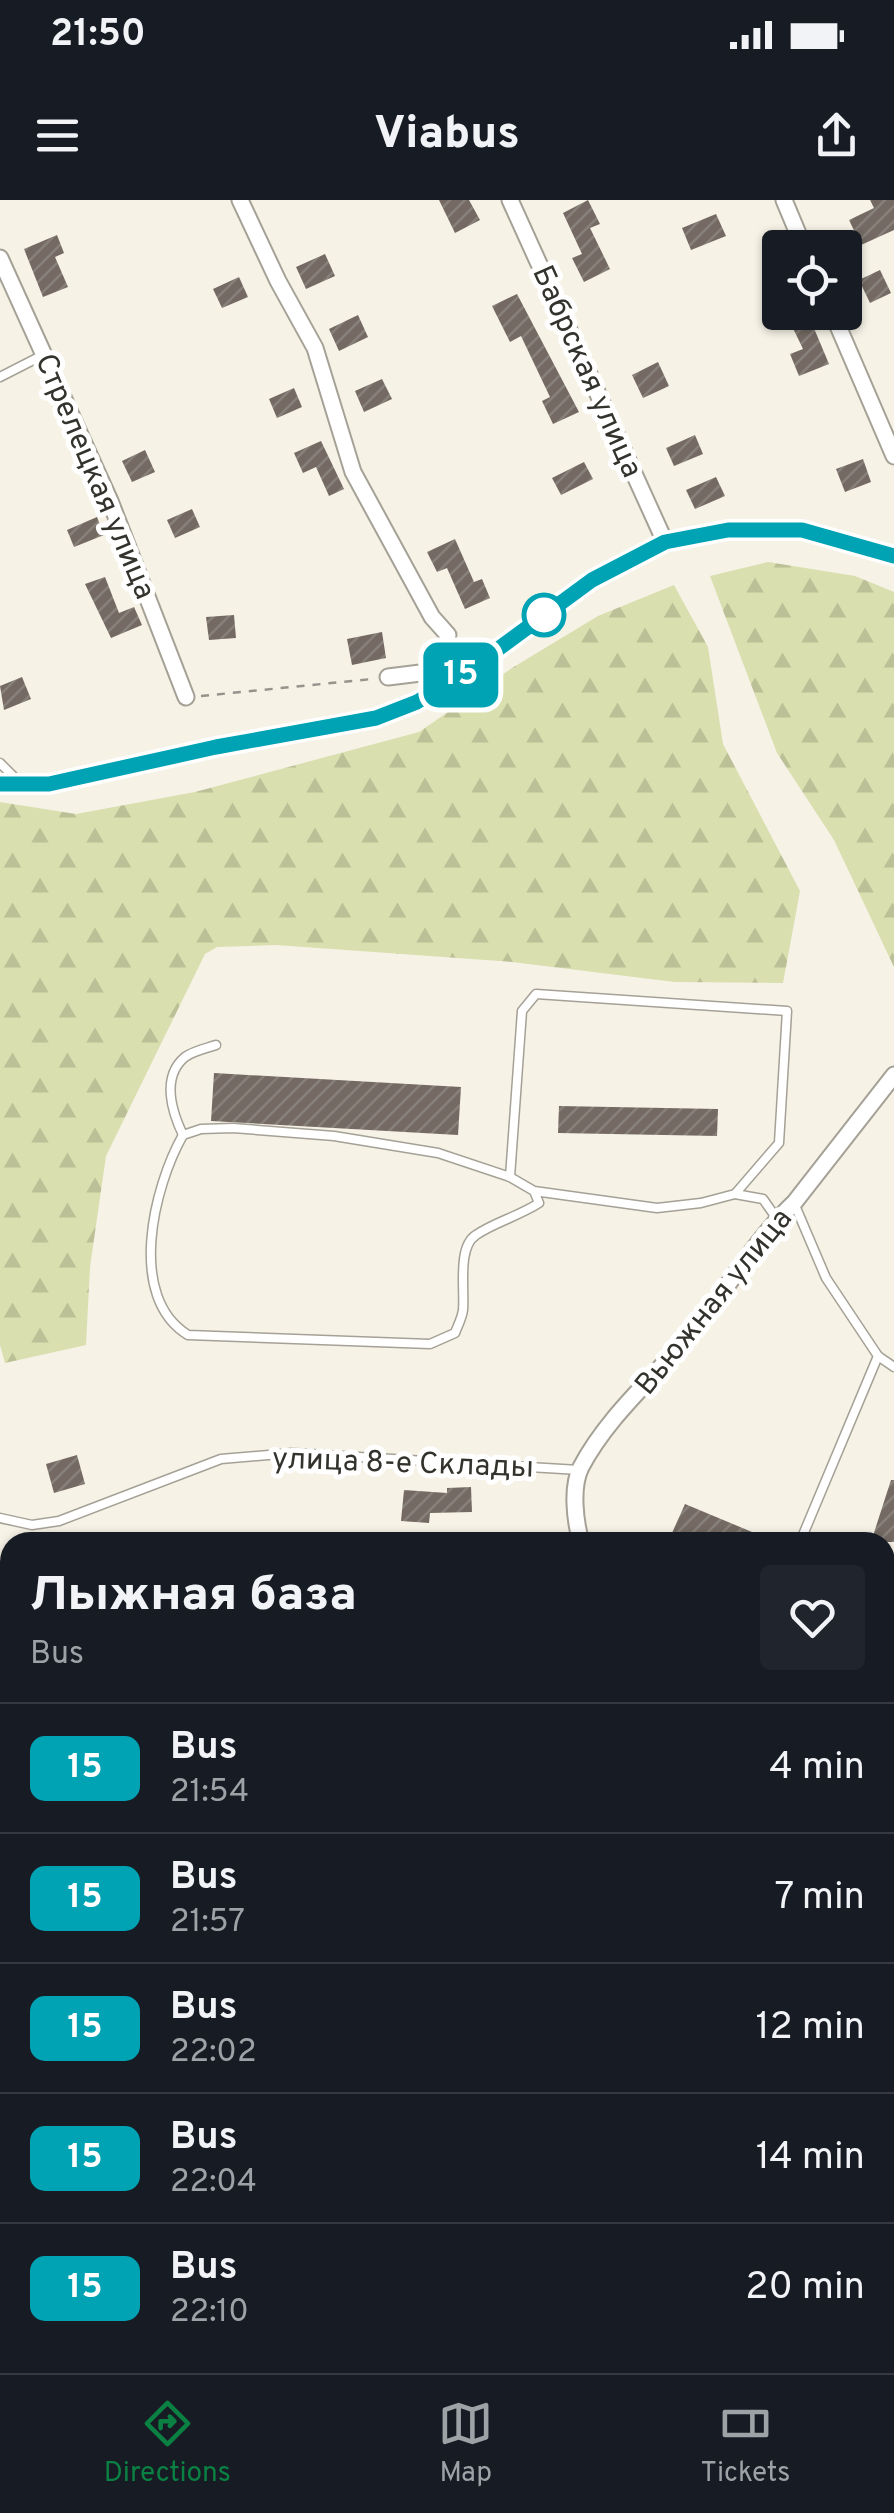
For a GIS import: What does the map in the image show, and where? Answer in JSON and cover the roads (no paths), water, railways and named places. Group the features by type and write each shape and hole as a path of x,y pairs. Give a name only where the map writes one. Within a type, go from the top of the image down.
{"street":[{"path":"240,200 314,348 353,472 432,617 448,635"},
{"name":"Бабрская улица","path":"510,200 665,542"},
{"path":"784,200 796,230"},
{"name":"Стрелецкая улица","path":"0,258 110,502 186,697"},
{"path":"840,330 894,456"},
{"path":"0,784 49,784 216,747 376,718 417,702 475,666 592,580 665,542 728,530 802,530 894,556"},
{"path":"388,677 475,666"},
{"name":"Вьюжная улица","path":"579,1470 608,1426 698,1326 777,1218 794,1203 894,1076"},
{"path":"579,1470 575,1504 579,1532"}],"lane":[{"path":"0,377 45,354"},
{"path":"0,762 22,784"},
{"path":"510,1177 522,1011 536,994 788,1010 779,1143 735,1194"},
{"path":"183,1135 170,1096 172,1074 186,1056 216,1045"},
{"path":"534,1191 539,1203 473,1236 468,1244 462,1314 455,1332 430,1344 188,1335 174,1327 162,1307 150,1266 156,1207 166,1166 183,1135 201,1129 334,1136 438,1153 510,1177 534,1191 656,1208 735,1194 762,1200 777,1218"},
{"path":"794,1203 826,1278 878,1356 894,1367"},
{"path":"804,1532 878,1356"},
{"name":"улица 8-е Склады","path":"0,1518 32,1525 59,1521 221,1459 292,1453 579,1470"}]}
